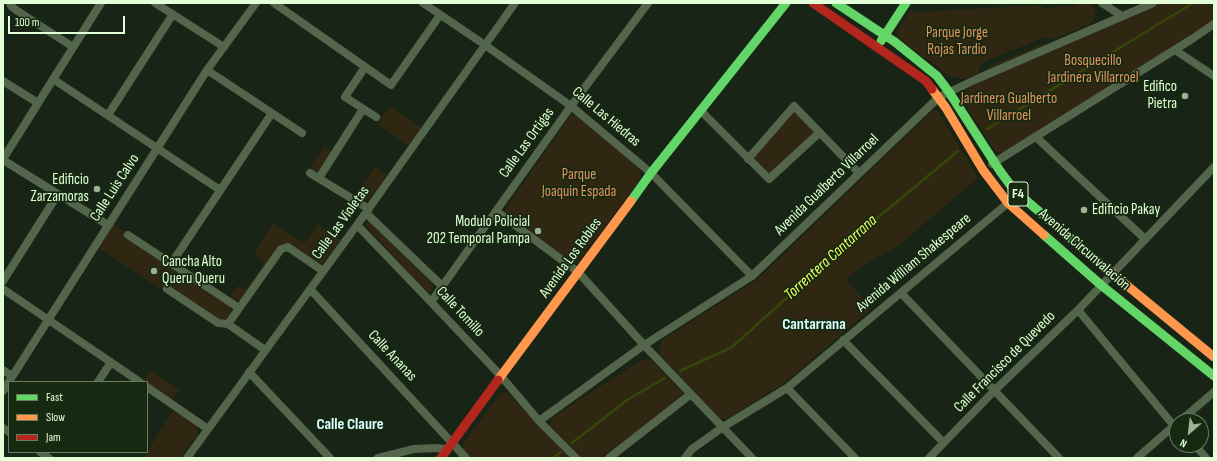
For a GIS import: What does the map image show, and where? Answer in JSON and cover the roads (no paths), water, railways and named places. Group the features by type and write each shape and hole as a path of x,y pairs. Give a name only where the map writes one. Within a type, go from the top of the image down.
{"main road":[{"name":"Avenida Los Robles","path":"441,458 651,173 786,3"},
{"name":"Avenida Circunvalación","path":"813,3 926,81 938,97 983,170 1008,203 1101,285 1214,376"},
{"name":"Avenida Circunvalación","path":"836,3 885,36 937,76 950,92 1014,190 1112,274 1214,357"},
{"path":"877,47 906,3"}],"street":[{"path":"10,3 16,10 73,47"},
{"path":"101,3 3,159 108,225"},
{"path":"155,3 224,47"},
{"name":"Calle Luis Calvo","path":"9,381 208,70 256,3"},
{"path":"274,3 391,85 440,15"},
{"name":"Calle Las Hiedras","path":"423,3 571,106 651,173 752,276"},
{"name":"Calle Las Violetas","path":"187,458 357,225 516,3"},
{"name":"Calle Las Ortigas","path":"431,302 571,106 648,3"},
{"path":"1102,3 1122,16"},
{"name":"Avenida Gualberto Villarroel","path":"540,421 644,345 752,276 938,97 1153,3"},
{"path":"108,116 172,14"},
{"path":"983,170 1214,24"},
{"path":"1175,50 1214,76"},
{"path":"365,67 345,97 376,117"},
{"path":"208,70 302,133"},
{"path":"53,79 220,190"},
{"path":"3,81 38,103"},
{"path":"748,159 794,106 859,173"},
{"path":"319,178 363,109"},
{"path":"700,110 769,179 819,133"},
{"path":"171,264 272,114"},
{"path":"1036,137 1145,239"},
{"name":"Calle Francisco de Quevedo","path":"929,458 994,391 1078,310 1214,167"},
{"name":"Calle Tomillo","path":"310,173 367,211 442,286"},
{"path":"3,281 58,194"},
{"name":"Avenida William Shakespeare","path":"685,458 692,449 723,427 787,388 1008,203"},
{"path":"496,211 578,272 644,345 752,458"},
{"name":"Calle Tomillo","path":"357,225 501,376 540,421 576,458"},
{"path":"128,235 239,308"},
{"path":"228,324 281,249 288,247 323,271"},
{"path":"3,289 139,381"},
{"path":"167,289 218,323 228,324 265,350"},
{"name":"Calle Ananas","path":"310,289 450,446 466,458"},
{"path":"901,293 1059,458"},
{"path":"1078,310 1169,415"},
{"path":"843,340 944,443"},
{"path":"99,381 111,362"},
{"path":"3,370 12,376"},
{"path":"249,372 330,458"},
{"path":"148,388 208,429"},
{"path":"787,388 855,458"},
{"path":"1190,413 1214,392"},
{"path":"609,458 691,394"},
{"path":"1137,458 1169,431"},
{"path":"378,458 414,449 450,446"}],"waterway":[{"name":"Torrentera Cantarrana","path":"987,129 1193,3"},
{"name":"Torrentera Cantarrana","path":"680,371 732,347 858,234 958,151"},
{"name":"Torrentera Cantarrana","path":"572,443 627,400 665,378"},
{"name":"Torrentera Cantarrana","path":"553,458 561,452"}],"place":[{"name":"Edifico Pietra","path":"1185,96"},
{"name":"Edificio Zarzamoras","path":"97,189"},
{"name":"Edificio Pakay","path":"1084,210"},
{"name":"Modulo Policial 202 Temporal Pampa","path":"538,231"},
{"name":"Cancha Alto Queru Queru","path":"154,271"}],"district":[{"name":"Cantarrana","path":"814,325"},
{"name":"Calle Claure","path":"350,425"}],"park label":[{"name":"Parque Jorge Rojas Tardio","path":"957,42"},
{"name":"Bosquecillo Jardinera Villarroel","path":"1093,70"},
{"name":"Jardinera Gualberto Villarroel","path":"1009,108"},
{"name":"Parque Joaquin Espada","path":"579,184"}]}
